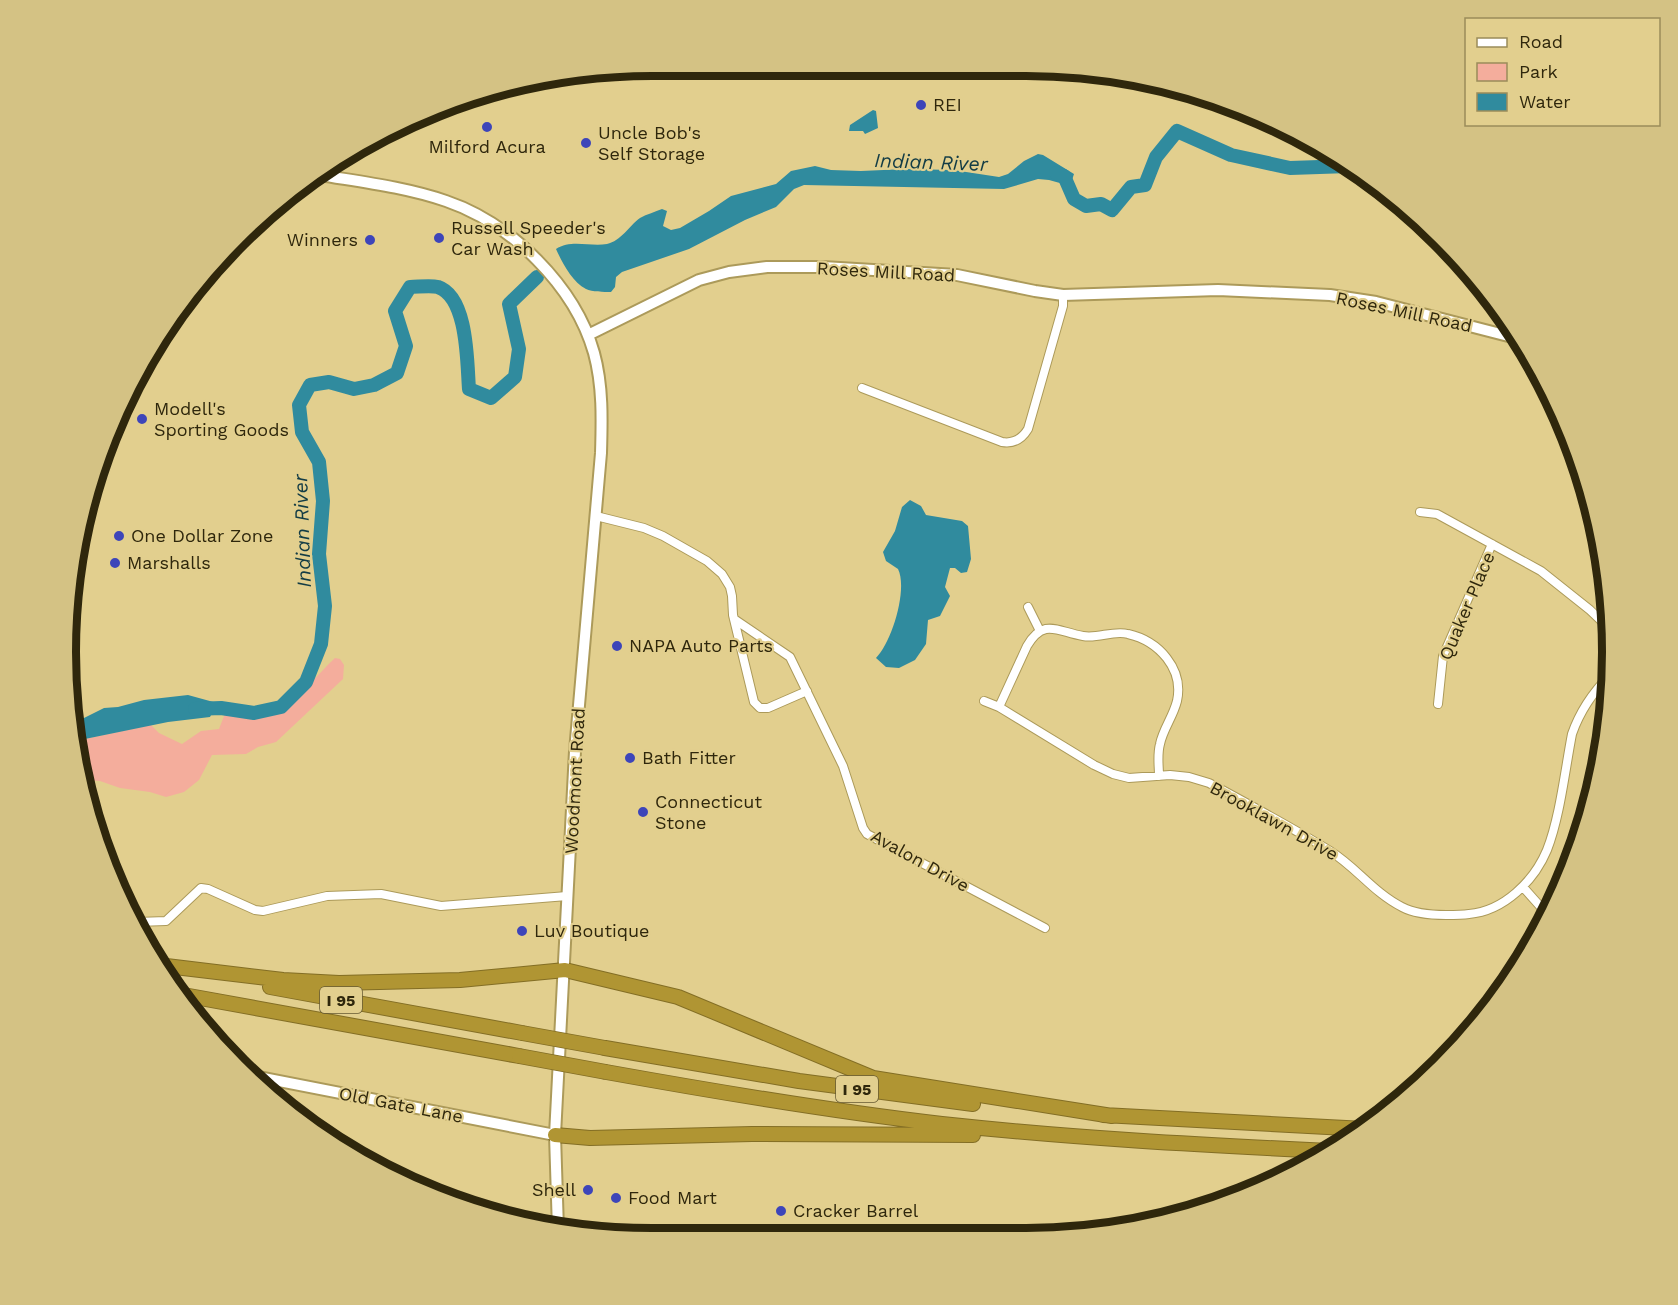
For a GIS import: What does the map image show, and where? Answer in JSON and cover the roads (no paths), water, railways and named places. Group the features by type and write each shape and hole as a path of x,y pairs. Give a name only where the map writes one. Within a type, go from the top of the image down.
{"highway":[{"path":"171,967 283,981 339,983 460,980 565,970 678,998 873,1078 1112,1116"},
{"name":"I 95","path":"171,968 605,1048 856,1089 979,1104 1112,1116 1350,1128"},
{"name":"I 95","path":"191,996 606,1072 855,1113 1055,1135 1315,1150"},
{"path":"555,1135 590,1138 752,1134 1055,1135"}],"main road":[{"path":"329,176 418,192 450,202 489,221 511,236 542,265 570,303 588,335"},
{"name":"Roses Mill Road","path":"588,335 699,280 729,272 767,267 835,267 957,275 1063,295 1218,290 1330,295 1376,302 1506,335"},
{"name":"Woodmont Road","path":"558,1220 555,1135 576,734 600,478 602,413 598,371 588,335"},
{"name":"Old Gate Lane","path":"266,1079 555,1135"}],"street":[{"path":"862,388 1002,442 1016,441 1028,429 1063,306 1063,295"},
{"path":"1420,512 1437,514 1541,570 1600,620"},
{"path":"596,516 644,528 712,565 722,574 730,587 734,619 756,705 764,709 768,708 807,691"},
{"name":"Quaker Place","path":"1438,704 1443,656 1492,544"},
{"path":"1028,607 1040,631"},
{"name":"Avalon Drive","path":"734,619 790,657 843,767 867,834 1045,928"},
{"path":"999,706 1031,639 1046,628 1088,637 1109,633 1127,634 1153,645 1168,659 1177,677 1178,694 1173,714 1160,742 1159,776"},
{"name":"Brooklawn Drive","path":"984,701 999,706 1105,771 1129,778 1189,777 1209,783 1330,851 1378,891 1409,910 1436,915 1471,914 1493,907 1523,887 1536,872 1548,848 1572,734 1586,703 1600,686"},
{"path":"1523,887 1542,908"},
{"path":"144,922 166,921 201,888 255,910 263,911 327,896 381,894 441,906 567,896"}],"water":[{"path":"873,110 876,111 878,128 865,134 863,131 849,131 850,125"},
{"path":"1038,154 1074,174 1071,183 1067,185 1038,179 1004,189 804,185 794,189 776,207 689,249 622,272 616,277 615,287 611,292 591,291 581,286 568,271 556,249 568,244 607,244 621,237 640,218 662,209 667,211 663,226 671,230 680,228 731,196 776,184 791,171 815,166 831,170 861,171 953,170 999,177 1008,174 1024,161"},
{"path":"910,500 921,506 926,515 962,521 968,526 971,559 967,572 961,573 955,568 950,568 945,587 950,596 940,616 928,620 926,644 915,660 899,668 886,667 876,658 893,628 900,602 901,578 898,569 886,561 883,552 895,531 902,507"},
{"path":"188,695 217,703 210,717 168,722 83,739 80,719 104,708"}],"waterway":[{"name":"Indian River","path":"1056,173 1064,176 1074,199 1086,206 1101,204 1112,210 1131,187 1145,185 1156,157 1177,131 1231,155 1290,168 1334,167"},
{"name":"Indian River","path":"195,709 221,708 254,713 281,707 306,682 321,644 325,606 319,554 323,501 319,462 302,432 299,405 310,385 329,382 354,389 374,385 397,373 406,346 395,311 410,287 431,286 448,293 460,317 464,332 469,389 491,398 515,377 519,349 509,304 537,277"}],"place":[{"name":"REI","path":"921,105"},
{"name":"Milford Acura","path":"487,127"},
{"name":"Uncle Bob's Self Storage","path":"586,143"},
{"name":"Russell Speeder's Car Wash","path":"439,238"},
{"name":"Winners","path":"370,240"},
{"name":"Modell's Sporting Goods","path":"142,419"},
{"name":"One Dollar Zone","path":"119,536"},
{"name":"Marshalls","path":"115,563"},
{"name":"NAPA Auto Parts","path":"617,646"},
{"name":"Bath Fitter","path":"630,758"},
{"name":"Connecticut Stone","path":"643,812"},
{"name":"Luv Boutique","path":"522,931"},
{"name":"Shell","path":"588,1190"},
{"name":"Food Mart","path":"616,1198"},
{"name":"Cracker Barrel","path":"781,1211"}]}
